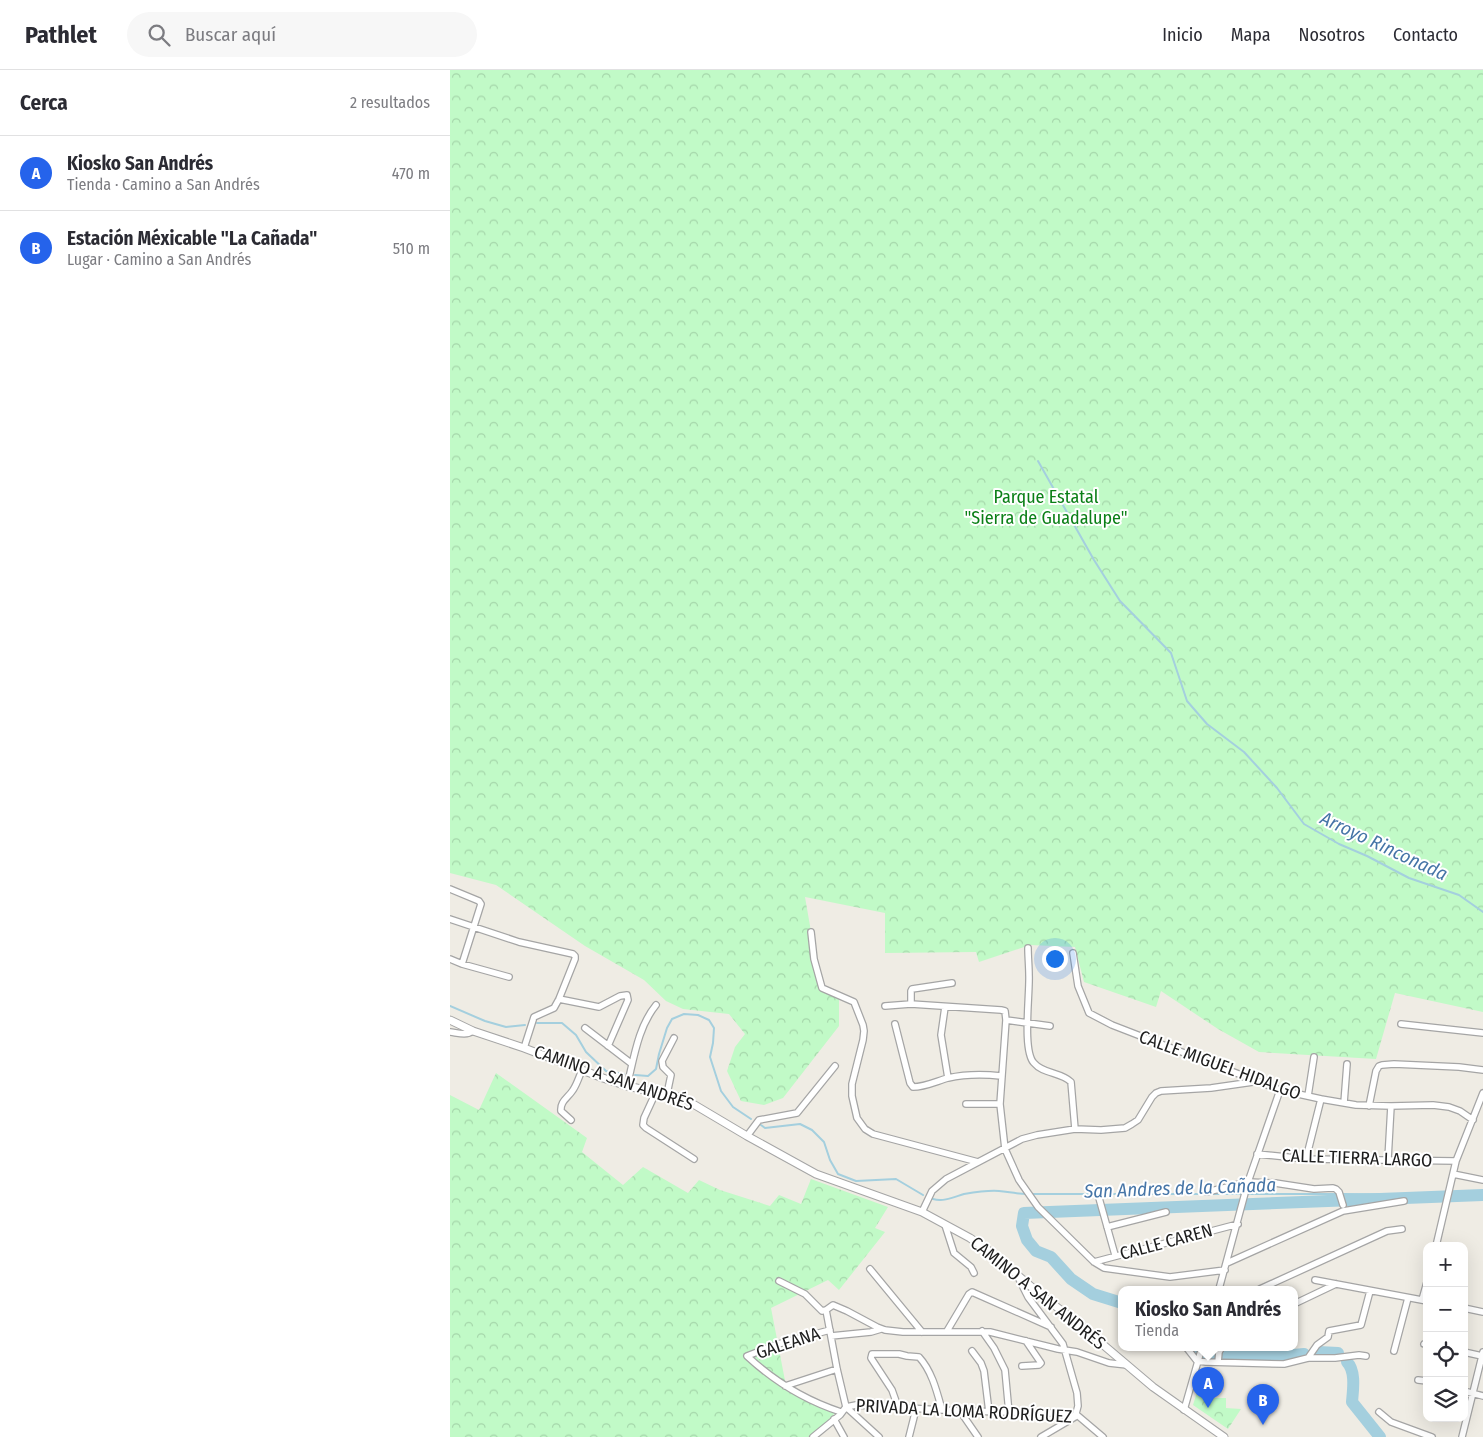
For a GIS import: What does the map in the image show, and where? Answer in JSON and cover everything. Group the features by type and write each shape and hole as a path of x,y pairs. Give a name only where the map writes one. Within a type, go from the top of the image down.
{"street":[{"path":"450,889 481,902 475,927 462,964"},
{"path":"450,919 520,942 575,956 559,999 554,1008 534,1017 524,1048"},
{"path":"811,932 814,959 822,988 854,1002 863,1025 863,1040 854,1076 852,1096 857,1118 861,1125 873,1134 978,1162"},
{"path":"1028,948 1030,976 1027,1023 1030,1059 1034,1064 1071,1082 1075,1129"},
{"name":"CALLE MIGUEL HIDALGO","path":"1073,953 1078,986 1089,1013 1112,1025 1280,1090 1321,1100 1368,1106 1433,1105 1460,1111 1473,1120"},
{"path":"450,960 509,977"},
{"path":"912,1004 912,989 952,983"},
{"path":"559,999 599,1007 620,996 627,995 628,1000 608,1046"},
{"path":"627,1086 640,1034 649,1013 656,1004"},
{"path":"885,1006 912,1004 1001,1010 1005,1012 1000,1104 1005,1149 1019,1180 1038,1207 1094,1262 1104,1268 1170,1277 1225,1270"},
{"path":"945,1007 942,1035 948,1078"},
{"name":"CAMINO A SAN ANDRÉS","path":"450,1020 627,1086 689,1100 787,1159 825,1178 865,1190 922,1212 970,1238 989,1252 1081,1326 1152,1387 1224,1437"},
{"path":"1006,1020 1050,1026"},
{"path":"895,1024 910,1083 913,1087 948,1078 981,1074 1001,1076"},
{"path":"1401,1024 1483,1034"},
{"path":"585,1028 632,1064"},
{"path":"450,1032 465,1034 473,1030"},
{"path":"668,1094 671,1075 663,1068 662,1062 674,1038"},
{"path":"1308,1096 1314,1057"},
{"path":"1344,1103 1347,1064"},
{"path":"1368,1106 1376,1070 1382,1065 1459,1067 1483,1070"},
{"path":"747,1136 758,1120 797,1113 834,1066"},
{"path":"571,1120 561,1112 561,1106 572,1091 582,1070"},
{"path":"922,1212 928,1197 937,1185 978,1162 1030,1137 1075,1129 1101,1130 1125,1128 1138,1120 1156,1093 1256,1082"},
{"path":"1220,1286 1248,1182 1280,1090"},
{"path":"656,1092 644,1118 644,1125 694,1159"},
{"path":"1437,1242 1456,1161 1483,1092"},
{"path":"1306,1159 1321,1100"},
{"path":"966,1104 1000,1104"},
{"path":"1388,1159 1391,1106"},
{"name":"CALLE TIERRA LARGO","path":"1257,1154 1306,1159 1456,1161"},
{"path":"1453,1174 1483,1180"},
{"path":"1207,1192 1248,1182 1275,1183 1314,1190 1333,1188 1338,1190 1343,1205"},
{"path":"1099,1198 1115,1256"},
{"path":"1227,1262 1342,1211 1404,1201"},
{"path":"1107,1227 1166,1212"},
{"name":"CALLE CAREN","path":"1094,1262 1238,1224"},
{"path":"945,1225 954,1253 974,1273"},
{"path":"1267,1286 1387,1232 1402,1229"},
{"path":"870,1269 922,1332"},
{"path":"1016,1274 1028,1297 1063,1344 1077,1393 1078,1406 1075,1417 1041,1437"},
{"path":"1315,1280 1423,1300"},
{"path":"779,1281 805,1294 822,1311 834,1305 881,1329 903,1332 982,1331 1077,1352 1109,1363 1127,1365"},
{"path":"1298,1302 1336,1284"},
{"path":"1308,1358 1317,1345 1328,1337 1330,1331 1361,1325 1370,1291"},
{"path":"947,1332 971,1292 1051,1327"},
{"path":"1394,1351 1408,1298"},
{"path":"1468,1309 1483,1312"},
{"path":"826,1310 846,1407 879,1437"},
{"name":"GALEANA","path":"785,1386 766,1374 747,1356 778,1344 830,1333 871,1332 881,1329"},
{"path":"982,1331 1004,1366 1010,1413"},
{"path":"1022,1366 1039,1365 1042,1363 1026,1340"},
{"path":"972,1351 981,1363 984,1371 988,1412"},
{"path":"1189,1351 1197,1361 1284,1364 1308,1358 1366,1356"},
{"path":"1184,1410 1201,1351"},
{"path":"1218,1362 1220,1351"},
{"path":"1462,1437 1483,1354 1468,1352"},
{"path":"898,1408 892,1390 871,1358 872,1354 899,1354 919,1357 935,1385 942,1410"},
{"path":"785,1386 837,1369"},
{"path":"1418,1380 1423,1381"},
{"path":"785,1386 809,1399 841,1412"},
{"path":"1468,1392 1483,1396"},
{"name":"PRIVADA LA LOMA RODRÍGUEZ","path":"846,1407 856,1405 960,1411 1054,1413 1075,1417 1078,1415 1103,1437"},
{"path":"813,1437 840,1415 846,1407"},
{"path":"909,1437 916,1409"},
{"path":"960,1411 978,1437"},
{"path":"1379,1412 1392,1422 1432,1437"},
{"path":"834,1419 844,1437"}],"green space":[{"name":"Parque Estatal \"Sierra de Guadalupe\"","path":"450,70 1483,70 1483,1012 1395,993 1376,1059 1259,1052 1218,1029 1161,991 1156,1007 1084,982 1075,947 1030,945 979,962 976,952 885,953 885,913 805,897 821,989 839,999 839,1026 783,1098 764,1105 741,1101 727,1071 735,1047 745,1034 729,1014 683,1009 666,1001 644,980 585,946 496,885 450,873"},
{"path":"496,1073 587,1138 582,1152 623,1185 643,1167 688,1193 699,1180 720,1190 770,1206 779,1195 801,1204 811,1179 888,1207 875,1228 885,1232 839,1290 828,1280 771,1308 787,1391 836,1412 818,1431 810,1437 450,1437 450,1095 479,1110"},
{"path":"1210,1375 1212,1398 1226,1398 1226,1408 1241,1409 1228,1429 1193,1405 1202,1376"}],"waterway":[{"name":"Arroyo Rinconada","path":"1038,461 1094,560 1120,601 1171,653 1187,701 1207,724 1244,752 1277,788 1304,824 1339,844 1409,878 1459,895 1483,912"},
{"path":"450,1006 485,1021 506,1027 525,1025"},
{"path":"635,1075 648,1076 656,1069 667,1028 672,1019 684,1014 698,1015 709,1020 714,1028 710,1057 721,1091 733,1107 751,1119"},
{"path":"537,1023 562,1023 576,1035 586,1052 606,1071 624,1074"},
{"path":"761,1125 765,1128 800,1124 812,1130 824,1142 830,1160 838,1174 856,1181 896,1179 923,1195"},
{"path":"933,1199 945,1200 964,1194 986,1191 1027,1194"},
{"path":"1032,1194 1242,1194"},
{"path":"1247,1194 1337,1194"},
{"name":"San Andres de la Cañada","path":"1342,1194 1483,1195"},
{"name":"San Andres de la Cañada","path":"1118,1302 1093,1294 1071,1279 1051,1257 1036,1251 1027,1240 1022,1226 1024,1213 1483,1195"},
{"name":"San Andres de la Cañada","path":"1318,1352 1338,1353"},
{"name":"San Andres de la Cañada","path":"1225,1356 1274,1357 1304,1354"},
{"name":"San Andres de la Cañada","path":"1205,1355 1213,1356"},
{"name":"San Andres de la Cañada","path":"1347,1362 1353,1375 1352,1402 1380,1437"}],"place":[{"name":"Kiosko San Andrés","path":"1208,1408"},
{"name":"Estación Méxicable \"La Cañada\"","path":"1263,1425"}]}
